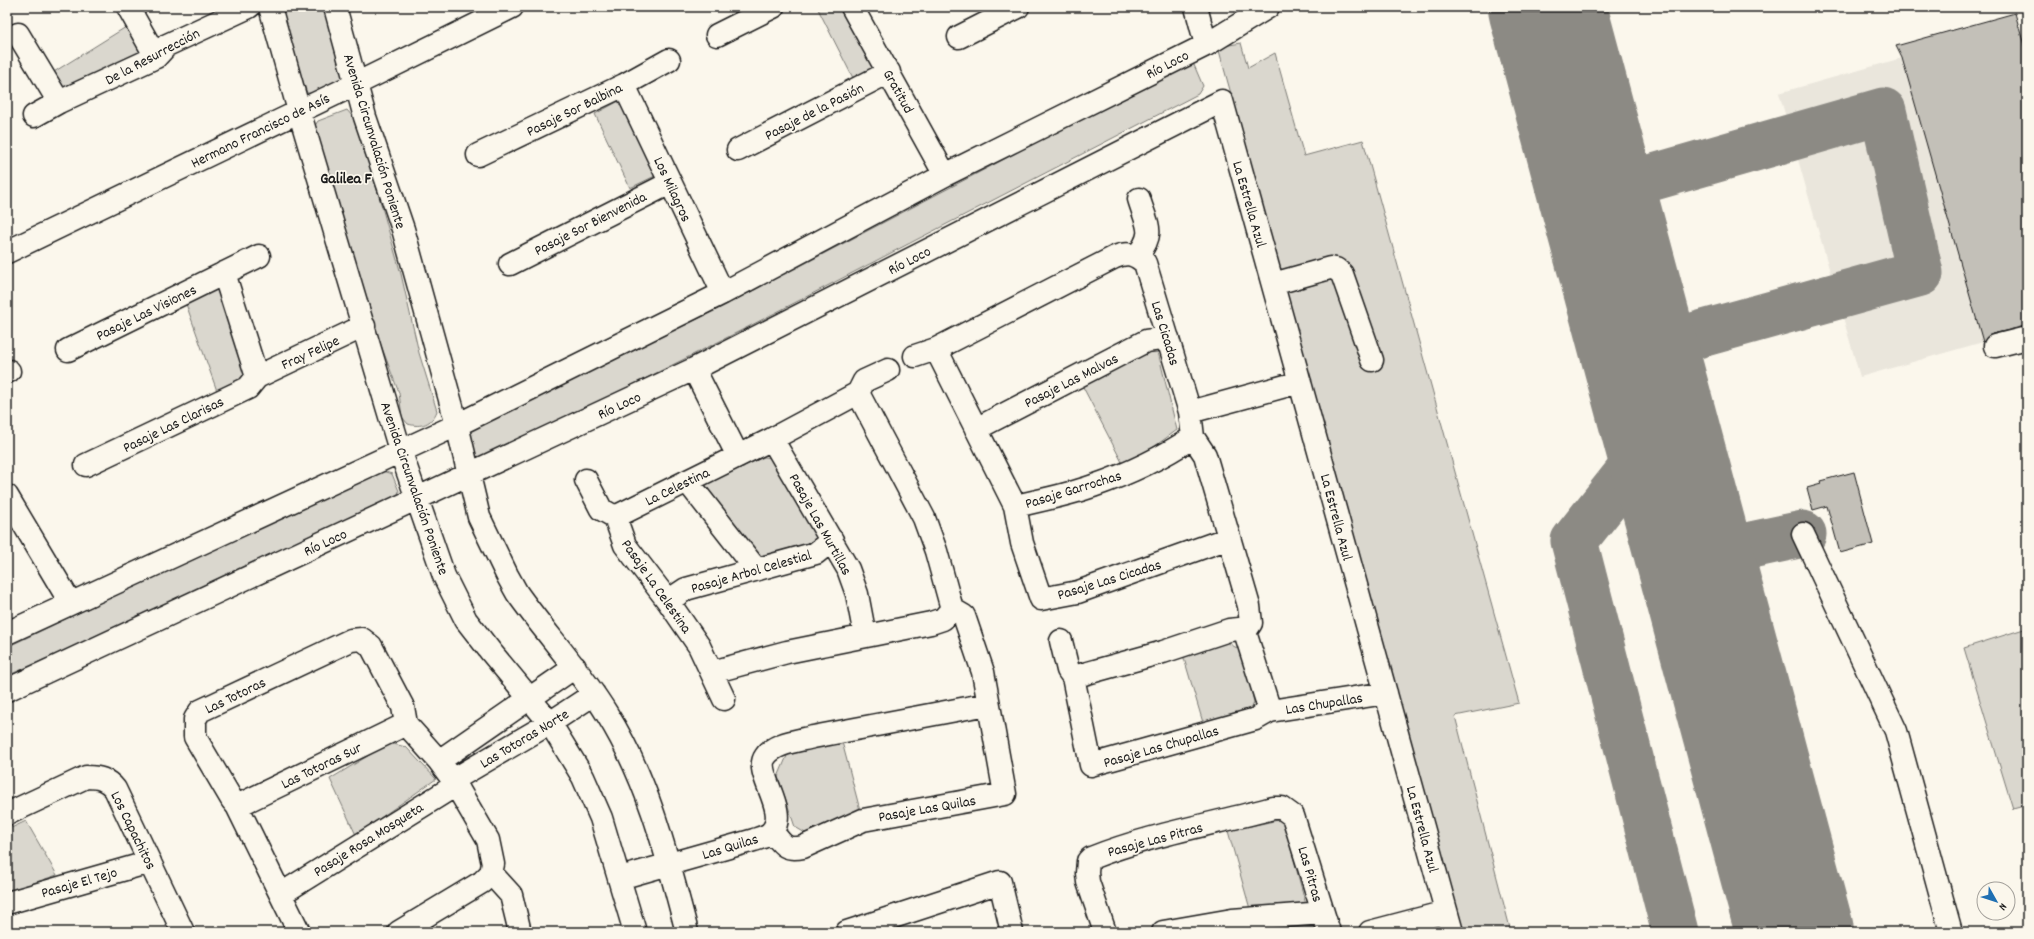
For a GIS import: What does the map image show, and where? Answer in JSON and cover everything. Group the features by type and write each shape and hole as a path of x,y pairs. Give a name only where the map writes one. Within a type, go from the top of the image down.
{"street":[{"path":"128,7 156,57"},
{"name":"De la Resurrección","path":"34,116 59,102 156,57 167,45 249,7"},
{"name":"Avenida Circunvalación Poniente","path":"270,7 299,111 400,450 444,576 466,620 550,723 583,777 601,818 635,932"},
{"name":"Avenida Circunvalación Poniente","path":"335,7 356,84 403,229 470,474 479,517 507,575 532,615 575,667 618,732 639,776 655,815 687,932"},
{"name":"Hermano Francisco de Asís","path":"10,245 356,84 512,7"},
{"path":"717,35 773,7"},
{"name":"Gratitud","path":"852,7 945,175"},
{"path":"959,37 1018,7"},
{"path":"1196,7 1206,45"},
{"name":"Río Loco","path":"7,633 70,602 457,425 723,294 945,175 1206,45 1268,7"},
{"path":"18,34 59,102"},
{"name":"Pasaje Sor Balbina","path":"478,155 624,85 669,60"},
{"name":"Pasaje de la Pasión","path":"738,150 889,72"},
{"name":"Los Milagros","path":"624,85 723,294"},
{"name":"Río Loco","path":"7,690 694,369 1222,102"},
{"name":"La Estrella Azul","path":"1222,102 1449,922"},
{"name":"Pasaje Sor Bienvenida","path":"510,264 670,183"},
{"path":"916,356 936,349 1115,257 1125,253 1137,256 1149,239 1149,232 1139,199"},
{"name":"Pasaje Las Visiones","path":"68,350 259,256"},
{"name":"Las Cicadas","path":"1137,256 1145,263 1190,412 1193,437"},
{"path":"1273,284 1330,268 1336,269 1342,274 1372,360"},
{"path":"224,273 257,377"},
{"name":"Fray Felipe","path":"257,377 364,326"},
{"name":"Pasaje Las Malvas","path":"976,430 1146,341 1168,338"},
{"path":"1995,346 2027,338"},
{"name":"Pasaje Las Cicadas","path":"936,349 1016,506 1022,543 1042,599 1078,592 1229,538"},
{"path":"694,369 738,456"},
{"path":"772,439 858,393 864,381 888,370"},
{"name":"Pasaje Las Clarisas","path":"86,465 248,388 257,377"},
{"path":"1190,412 1300,382"},
{"path":"712,672 787,652 938,621 952,609 936,551 924,518 858,393"},
{"path":"1073,677 1163,652 1230,630 1239,629 1244,632 1252,623 1249,606 1205,455 1193,437"},
{"name":"Pasaje Garrochas","path":"1016,506 1092,487 1156,460 1193,437"},
{"name":"La Celestina","path":"615,516 772,439"},
{"name":"Pasaje Las Murtillas","path":"772,439 848,569 857,594 865,636"},
{"path":"586,480 601,510 615,516"},
{"path":"687,481 756,569"},
{"path":"9,502 70,602"},
{"name":"Pasaje La Celestina","path":"615,516 625,545 700,646 724,699"},
{"path":"1803,534 1896,732 1950,932"},
{"name":"Pasaje Arbol Celestial","path":"668,601 686,589 816,554 832,540"},
{"name":"Pasaje Las Quilas","path":"772,831 786,847 793,849 802,847 863,820 909,810 1005,794 983,672 964,616 952,609"},
{"name":"Las Chupallas","path":"1244,632 1270,711 1386,693"},
{"name":"Las Totoras","path":"299,932 237,806 195,737 195,719 200,711 351,640 362,639 371,646 403,707 406,724 439,761 454,782 488,840 493,864 491,873"},
{"name":"Pasaje Las Chupallas","path":"1061,641 1068,670 1073,677 1091,765 1256,719 1270,711"},
{"path":"439,761 575,667"},
{"name":"Las Totoras Norte","path":"454,782 594,694"},
{"name":"Las Quilas","path":"620,878 754,840 772,831 776,823 777,812 762,765 765,757 774,749 791,742 886,722 988,704"},
{"name":"Las Totoras Sur","path":"237,806 406,724"},
{"name":"Los Capachitos","path":"9,810 86,777 98,777 109,782 115,790 183,932"},
{"name":"Pasaje Rosa Mosqueta","path":"281,894 454,782"},
{"name":"Pasaje Las Pitras","path":"1105,932 1086,873 1088,861 1091,858 1129,845 1273,808 1282,808 1293,816"},
{"name":"Las Pitras","path":"1293,816 1326,922"},
{"name":"Pasaje El Tejo","path":"7,903 150,862"},
{"path":"399,932 482,882 491,873 511,895 520,932"},
{"path":"847,932 1000,882 1012,932"},
{"path":"1163,932 1232,920 1326,922"},
{"path":"1370,932 1449,922"}],"shaded area":[{"path":"278,7 323,7 344,79 318,93 307,93"},
{"path":"817,7 843,7 875,67 853,78"},
{"path":"126,27 144,58 62,91 49,75"},
{"path":"1241,43 1248,68 1275,53 1304,156 1363,140 1519,703 1455,716 1511,932 1459,932 1311,381 1218,47"},
{"path":"1902,58 1983,342 1860,377 1779,93"},
{"path":"1188,63 1194,65 1203,86 1198,94 746,328 481,461 475,459 468,433 477,425 716,310"},
{"path":"619,101 655,176 630,188 595,114"},
{"path":"347,110 358,123 401,274 419,353 437,411 429,422 422,425 408,424 402,417 399,393 361,292 314,127 318,121"},
{"path":"218,285 246,376 217,391 186,304"},
{"path":"1148,351 1158,352 1177,430 1125,468 1082,385"},
{"path":"764,457 773,458 818,531 813,549 760,563 701,486"},
{"path":"379,470 392,474 399,491 395,503 7,676 7,647"},
{"path":"2027,628 2027,805 2013,809 1964,648"},
{"path":"1223,640 1242,651 1254,702 1250,714 1204,726 1183,655"},
{"path":"841,738 860,810 807,834 795,827 778,777 789,751"},
{"path":"389,743 406,747 436,779 356,835 330,779"},
{"path":"1283,819 1306,905 1250,909 1228,831"},
{"path":"26,821 57,875 7,892 7,830"}],"building":[{"path":"2015,13 2027,56 2027,326 1992,334 1983,342 1902,58 1896,46"},
{"path":"1854,472 1873,544 1840,553 1827,506 1813,510 1807,488 1821,484 1820,481"}],"taxiway":[{"path":"1605,221 1617,199 1633,183 1883,111 1920,273 1679,340 1667,348 1661,362 1647,377"},
{"path":"1590,165 1619,181 1633,183"},
{"path":"1633,325 1663,339 1679,340"},
{"path":"1661,431 1574,541 1675,932"},
{"path":"1695,557 1803,534"}],"runway":[{"path":"1547,7 1795,932"}],"district":[{"name":"Galilea F","path":"346,177"}]}
